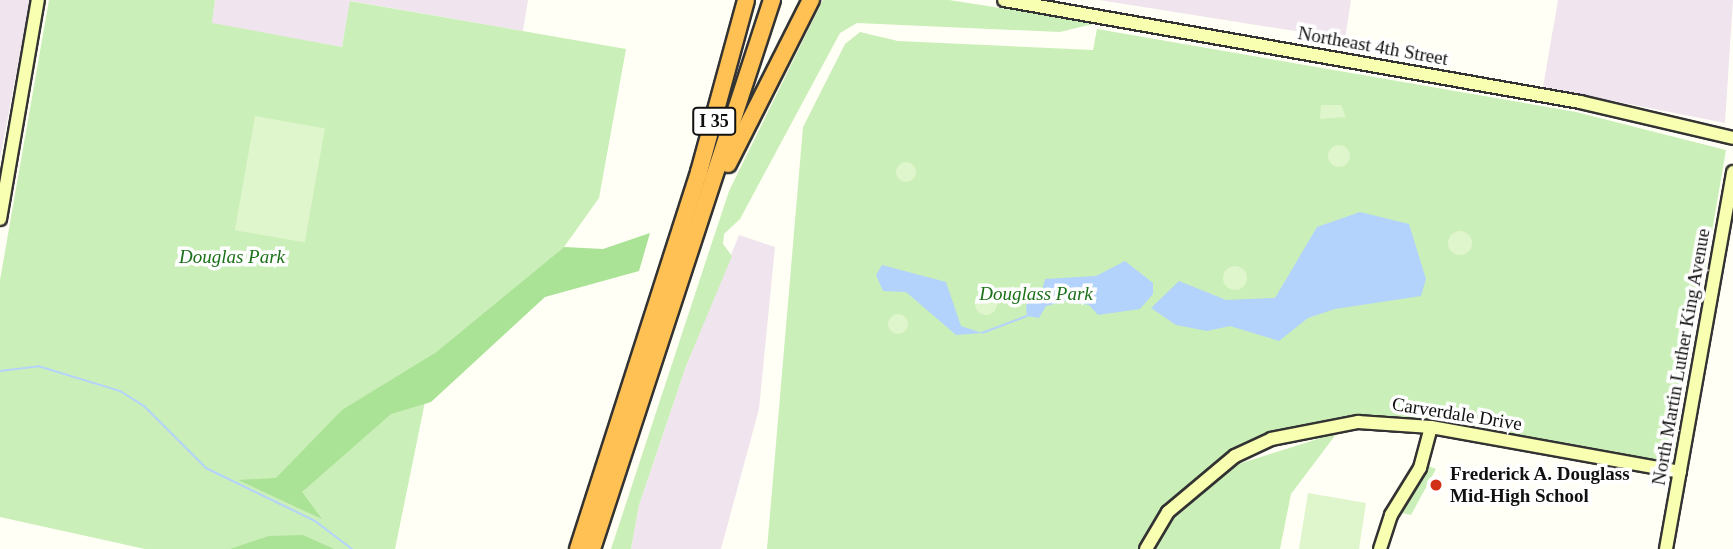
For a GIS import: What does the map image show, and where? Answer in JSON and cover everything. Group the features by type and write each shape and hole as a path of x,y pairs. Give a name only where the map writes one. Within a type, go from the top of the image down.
{"highway":[{"name":"I 35","path":"578,549 699,172 746,0"},
{"name":"I 35","path":"592,549 772,0"},
{"path":"700,223 811,0"},
{"path":"568,549 591,507"},
{"path":"599,528 601,549"}],"street":[{"path":"0,219 38,0"},
{"name":"Northeast 4th Street","path":"1004,0 1580,102 1733,138"},
{"name":"North Martin Luther King Avenue","path":"1667,549 1733,172"},
{"name":"Carverdale Drive","path":"1146,549 1191,489 1259,444 1358,422 1431,427 1680,472"},
{"path":"1380,549 1391,515 1420,468 1431,427"}],"shaded area":[{"path":"0,0 30,0 0,159"},
{"path":"215,0 528,0 523,31 351,1 342,47 211,24"},
{"path":"1099,0 1351,0 1345,39"},
{"path":"1558,0 1733,0 1725,123 1543,87"},
{"path":"739,235 775,247 759,409 721,549 631,549 639,505 686,366"}],"green space":[{"name":"Douglas Park","path":"49,0 215,0 212,23 342,47 350,1 626,49 599,198 564,247 435,353 395,549 145,549 0,517 0,280"},
{"path":"823,0 949,0 1097,23 1060,32 857,23 840,33 740,219 724,234 723,244 732,256 686,366 639,505 631,549 611,549 729,191"},
{"name":"Douglass Park","path":"1097,29 1576,112 1726,150 1673,458 1664,464 1395,417 1351,419 1261,438 1223,457 1151,526 1142,549 767,549 803,127 845,44 860,32 898,41 1093,50"},
{"path":"1321,105 1341,105 1346,117 1320,119"},
{"path":"255,116 325,128 305,243 235,230"},
{"path":"1339,145 1347,148 1350,156 1347,164 1339,167 1331,164 1328,156 1331,148"},
{"path":"902,162 910,162 916,172 910,182 902,182 896,176 896,168"},
{"path":"1460,231 1468,235 1472,243 1468,251 1460,255 1452,251 1448,243 1452,235"},
{"path":"650,233 639,271 545,297 431,402 391,414 302,492 322,519 238,480 276,478 342,410 435,353 564,247 603,249"},
{"path":"1235,266 1246,273 1247,278 1240,289 1235,290 1224,283 1223,278 1230,267"},
{"path":"986,293 994,296 997,304 994,312 986,315 978,312 975,304 978,296"},
{"path":"894,314 902,314 908,324 902,334 894,334 888,328 888,320"},
{"path":"1337,433 1291,494 1280,549 1155,549 1172,520 1235,465"},
{"path":"1426,465 1436,469 1411,515 1398,512"},
{"path":"1308,493 1366,503 1359,549 1299,549"},
{"path":"303,535 334,549 230,549 269,536"}],"water":[{"path":"1360,212 1409,224 1426,279 1421,296 1335,309 1308,318 1279,341 1230,326 1207,331 1176,325 1151,308 1179,281 1226,300 1275,298 1317,227"},
{"path":"1125,261 1153,283 1153,294 1140,309 1098,315 1089,305 1066,301 1046,306 1039,318 1027,316 1026,305 1041,294 1045,279 1096,276"},
{"path":"882,265 946,282 961,326 982,333 956,335 906,292 883,291 876,275"}],"waterway":[{"path":"982,333 1027,316"},
{"path":"0,371 38,366 120,391 144,406 206,468 315,521 352,549"}],"place":[{"name":"Frederick A. Douglass Mid-High School","path":"1436,485"}]}
